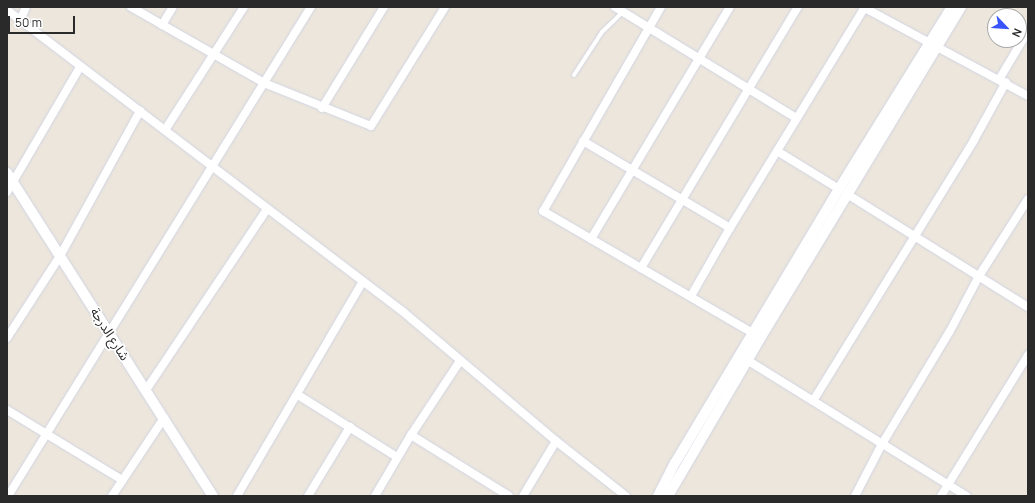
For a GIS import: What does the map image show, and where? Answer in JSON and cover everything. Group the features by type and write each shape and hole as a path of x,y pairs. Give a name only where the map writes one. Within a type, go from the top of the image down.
{"street":[{"path":"20,21 26,7"},
{"path":"131,7 264,83 322,108 371,126 446,7"},
{"path":"162,25 173,7"},
{"path":"166,130 244,7"},
{"path":"8,496 110,334 311,7"},
{"path":"322,108 384,7"},
{"path":"615,7 796,118"},
{"path":"661,7 648,27 543,211 753,332"},
{"path":"591,239 730,7"},
{"path":"641,268 681,199 798,7"},
{"path":"691,296 730,228 864,7 1003,80 1028,96"},
{"path":"935,44 952,7"},
{"path":"658,496 674,463 753,332 935,44 961,7"},
{"path":"7,10 363,281 556,441 626,496"},
{"path":"813,401 915,236 1003,80 1028,31"},
{"path":"7,192 80,67"},
{"path":"7,338 60,256 140,111"},
{"path":"583,140 730,228"},
{"path":"777,151 1028,307"},
{"name":"شارع الدرجة","path":"7,173 213,496"},
{"path":"668,496 843,191"},
{"path":"855,496 882,444 950,331 979,276 1028,199"},
{"path":"146,390 267,209"},
{"path":"237,496 298,395 363,281"},
{"path":"941,496 1028,355"},
{"path":"747,360 966,496"},
{"path":"375,496 411,435 460,361"},
{"path":"298,395 398,457"},
{"path":"7,410 122,480"},
{"path":"112,496 164,418"},
{"path":"308,496 350,427"},
{"path":"411,435 509,496"},
{"path":"523,496 556,441"}],"lane":[{"path":"574,75 602,32 623,12"}]}
